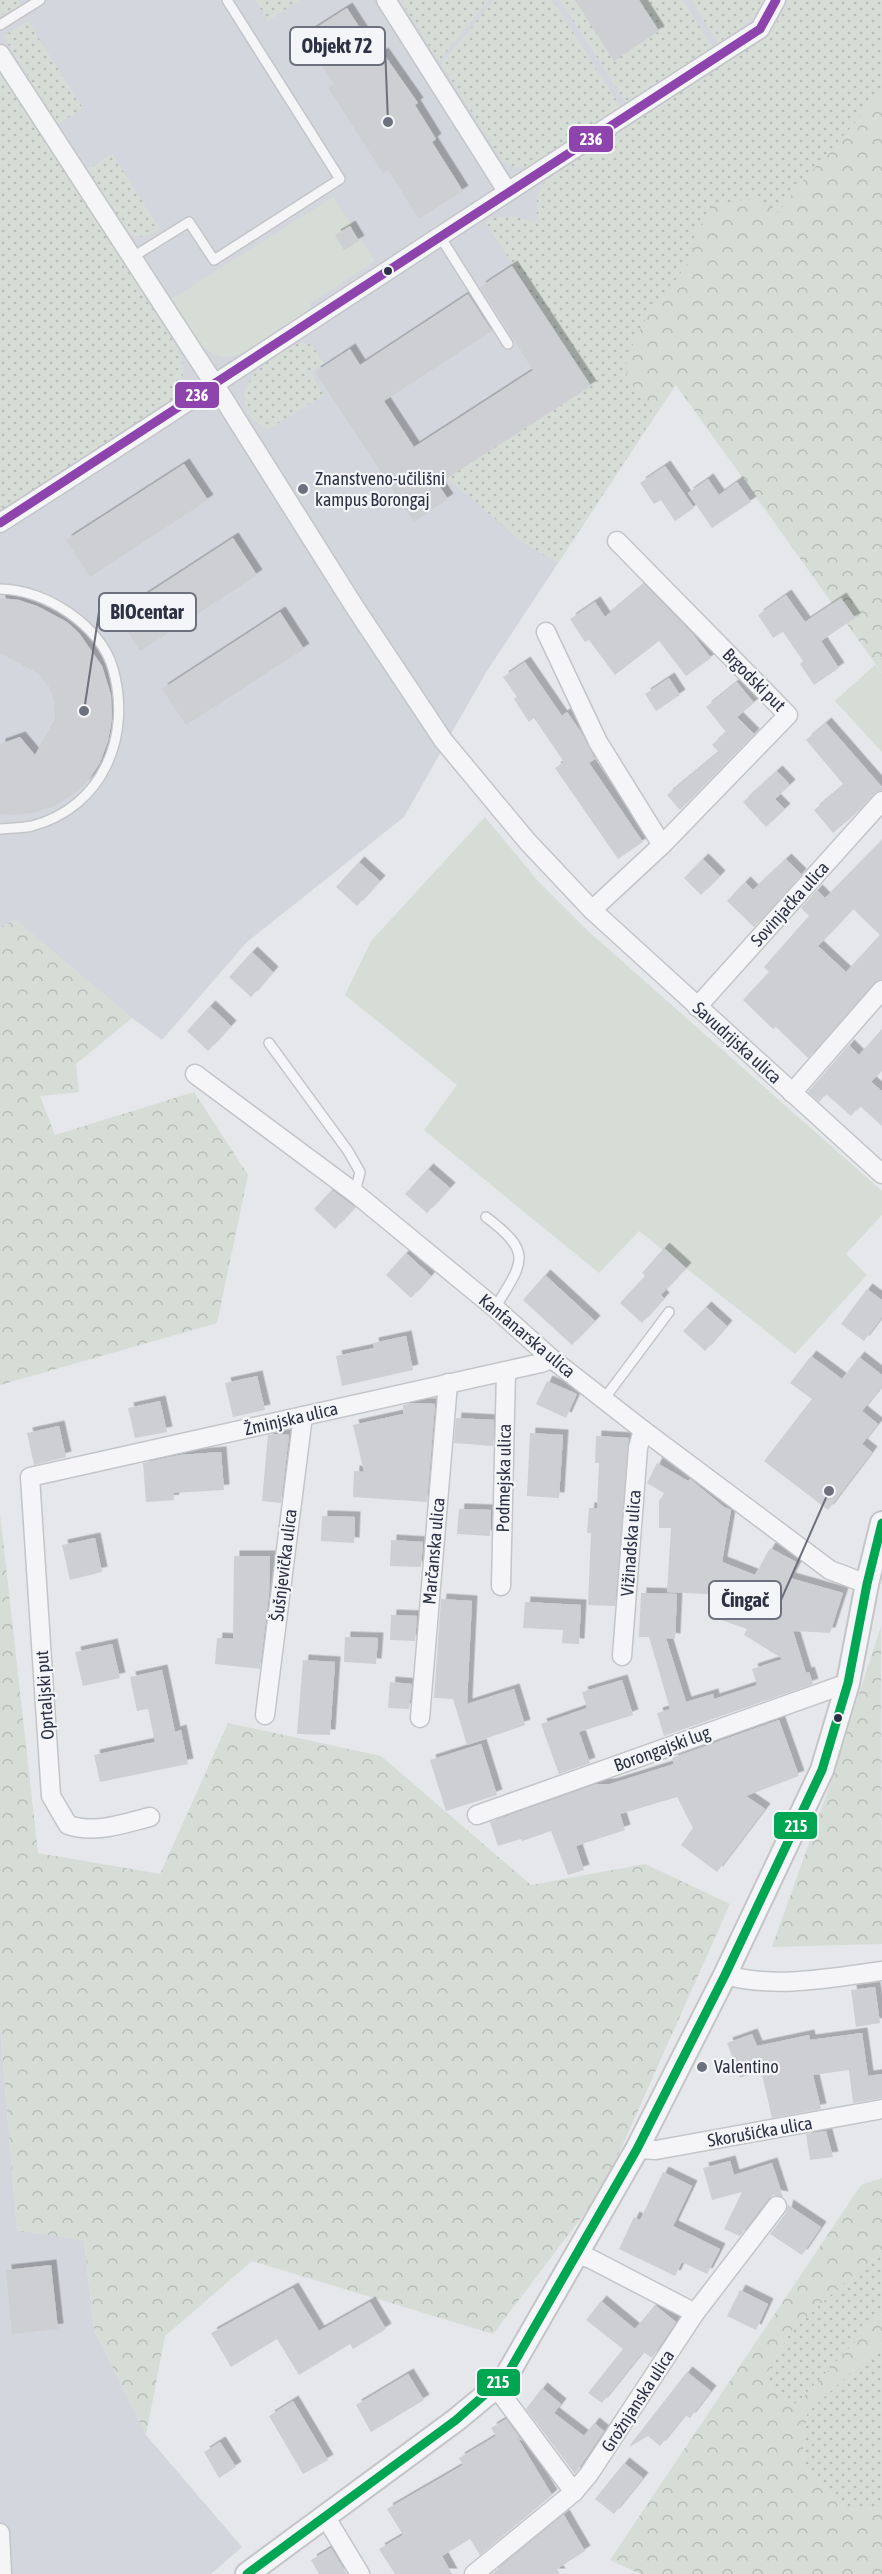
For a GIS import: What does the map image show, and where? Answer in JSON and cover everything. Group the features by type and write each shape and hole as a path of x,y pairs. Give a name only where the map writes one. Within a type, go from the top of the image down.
{"street":[{"path":"386,0 507,191"},
{"path":"0,523 215,385 439,235 760,29 776,0"},
{"name":"Savudrijska ulica","path":"0,54 215,385 354,606 443,740 527,841 592,910 882,1174"},
{"name":"Brgodski put","path":"617,541 788,715 662,845"},
{"path":"546,632 598,742 662,845 592,910"},
{"name":"Sovinjačka ulica","path":"697,1007 882,801"},
{"path":"792,1094 882,990"},
{"name":"Kanfanarska ulica","path":"195,1074 355,1193 495,1308 552,1359 643,1430 830,1570 867,1584"},
{"name":"Žminjska ulica","path":"30,1477 552,1359"},
{"name":"Podmejska ulica","path":"501,1586 506,1371"},
{"name":"Marčanska ulica","path":"420,1718 448,1383"},
{"name":"Šušnjevička ulica","path":"266,1715 303,1416"},
{"name":"Vižinadska ulica","path":"622,1656 638,1448 643,1430"},
{"name":"Oprtaljski put","path":"30,1477 51,1796 68,1825 83,1830 109,1828 150,1817"},
{"path":"247,2574 456,2420 507,2375 637,2150 725,1975 822,1770 848,1683 867,1584 882,1523"},
{"name":"Borongajski lug","path":"477,1815 848,1683"},
{"path":"725,1975 764,1982 805,1981 882,1971"},
{"name":"Skorušićka ulica","path":"637,2150 656,2151 882,2109"},
{"name":"Grožnjanska ulica","path":"474,2574 574,2492 612,2441 695,2313 777,2205"},
{"path":"577,2254 695,2313"},
{"path":"496,2387 574,2492"},
{"path":"325,2516 360,2574"},
{"path":"0,2533 2,2574"}],"lane":[{"path":"0,25 40,0"},
{"path":"131,258 189,222 214,260 340,179 227,0"},
{"path":"439,235 508,344"},
{"path":"0,590 21,591 54,602 77,618 100,644 113,668 120,715 108,766 80,801 61,814 32,826 0,829"},
{"path":"269,1043 348,1151 360,1172 355,1193"},
{"path":"486,1216 506,1232 518,1247 520,1261 516,1273 495,1308"},
{"path":"604,1399 669,1311"}],"shaded area":[{"name":"Znanstveno-učilišni kampus Borongaj","path":"0,0 882,0 882,93 800,184 676,384 485,674 404,817 247,942 162,1040 132,1018 15,920 0,928"},
{"path":"0,2025 17,2230 84,2240 94,2330 146,2435 242,2547 211,2574 0,2574"}],"green space":[{"path":"0,0 18,0 21,5 0,16"},
{"path":"255,0 300,0 268,21"},
{"path":"400,0 489,0 439,61"},
{"path":"494,0 552,0 621,107 527,167 516,168 502,160 441,64"},
{"path":"560,0 575,0 614,60 659,31 639,0 683,0 712,47 626,103"},
{"path":"691,0 768,0 758,15 718,43"},
{"path":"788,0 882,0 882,93 800,184 778,213 756,198 712,206 698,230 689,262 648,315 627,378 655,415 558,563 522,542 447,478 591,386 485,221 503,217 521,218 533,222 538,220 537,200 545,181 768,33 778,20"},
{"path":"28,21 83,108 58,124 3,36"},
{"path":"0,69 175,344 182,360 183,374 179,388 170,402 0,511"},
{"path":"882,93 882,673 676,385 655,415 627,378 626,358 648,314 689,262 698,230 712,206 756,198 778,213 800,184"},
{"path":"112,154 160,229 145,236 133,235 125,229 114,213 88,169"},
{"path":"333,197 375,261 309,304 312,309 244,353 231,357 219,356 208,351 191,333 170,300"},
{"path":"301,342 312,345 324,363 310,372 324,395 269,429 252,419 246,408 244,397 246,386 252,376 271,360"},
{"path":"875,665 882,673 882,752 835,701"},
{"path":"485,817 537,880 588,931 882,1191 882,1215 846,1254 867,1275 795,1354 639,1231 599,1273 424,1130 457,1085 345,995 371,941"},
{"path":"15,919 132,1018 76,1064 79,1092 40,1096 55,1135 194,1092 248,1175 217,1323 0,1385 0,928"},
{"path":"0,1513 38,1853 160,1874 228,1723 381,1756 531,1885 645,1864 730,1904 603,2189 493,2334 252,2261 165,2336 146,2435 94,2330 84,2240 17,2231 0,2025"},
{"path":"881,1626 882,1944 772,1947 827,1793"},
{"path":"882,2178 882,2254 848,2279 790,2332 764,2379 796,2404 882,2314 882,2343 807,2413 802,2460 845,2510 882,2508 882,2574 640,2574 610,2560 861,2185"},
{"path":"882,2254 882,2314 795,2405 764,2379 790,2332 848,2279"},
{"path":"882,2343 882,2508 845,2510 802,2461 807,2413"}],"building":[{"path":"575,0 639,0 659,31 614,61"},
{"path":"347,8 378,56 383,53 418,103 415,105 436,139 432,142 463,191 419,219 388,170 383,173 328,88 334,84 303,36"},
{"path":"350,226 359,241 344,250 335,235"},
{"path":"512,266 591,386 438,484 448,499 414,522 315,372 350,349 360,365 468,294 492,331 384,401 414,447 533,370 480,287"},
{"path":"184,464 208,500 90,577 66,540"},
{"path":"665,466 694,508 675,521 661,500 654,504 640,483"},
{"path":"708,479 719,495 737,482 751,502 712,528 688,493"},
{"path":"233,538 257,575 140,651 116,614"},
{"path":"644,584 692,633 711,658 686,676 659,641 615,675 589,640 585,642 570,619 595,602 605,617"},
{"path":"786,595 805,622 841,598 855,618 821,641 839,668 814,685 800,664 803,661 783,632 773,638 758,615"},
{"path":"0,598 19,600 37,606 67,622 79,633 102,666 111,695 112,719 108,741 100,763 88,781 71,796 52,807 32,813 0,814 0,744 20,737 35,755 55,719 54,700 49,687 39,674 0,653"},
{"path":"280,612 304,649 186,725 162,689"},
{"path":"525,662 562,716 567,712 581,732 595,759 589,763 643,842 618,859 555,768 564,762 534,718 529,722 514,699 517,697 503,677"},
{"path":"669,678 680,695 656,711 645,694"},
{"path":"737,682 754,703 737,717 754,734 680,810 667,795 719,752 712,745 726,732 706,707"},
{"path":"826,723 882,787 882,790 874,793 833,833 814,810 844,785 806,740"},
{"path":"777,771 790,785 775,799 785,809 766,827 743,802"},
{"path":"882,840 882,979 874,983 808,1058 776,1027 773,1029 743,1000 769,972 764,967 809,916 801,908 817,890 825,898","holes":["853,909 880,935 846,972 818,946"]},
{"path":"703,859 720,876 701,895 684,878"},
{"path":"786,859 801,874 754,927 727,901 745,882 753,890"},
{"path":"359,862 380,881 357,906 336,887"},
{"path":"252,952 273,972 251,997 229,977"},
{"path":"210,1006 231,1026 208,1051 187,1031"},
{"path":"882,1029 882,1070 871,1082 882,1091 882,1126 860,1106 851,1116 826,1094 819,1102 808,1092 849,1045 859,1055"},
{"path":"428,1169 450,1188 427,1213 405,1194"},
{"path":"332,1190 355,1207 335,1229 314,1209"},
{"path":"664,1248 686,1268 661,1295 664,1298 642,1323 620,1303 645,1276 642,1273"},
{"path":"406,1253 431,1276 411,1298 386,1275"},
{"path":"545,1275 595,1321 572,1345 523,1300"},
{"path":"867,1289 882,1300 882,1317 864,1341 841,1324"},
{"path":"706,1307 727,1326 705,1351 683,1331"},
{"path":"406,1336 413,1370 342,1386 336,1356 374,1348 373,1343"},
{"path":"811,1356 842,1379 859,1357 882,1375 882,1386 862,1411 878,1424 862,1444 872,1452 828,1510 764,1461 812,1399 790,1383"},
{"path":"257,1376 265,1410 233,1417 225,1383"},
{"path":"547,1381 577,1394 566,1418 536,1404"},
{"path":"160,1401 167,1432 135,1438 128,1408"},
{"path":"435,1404 427,1502 353,1497 354,1471 364,1472 353,1425 403,1414 403,1405"},
{"path":"456,1418 494,1420 493,1446 454,1443"},
{"path":"59,1426 66,1457 34,1465 27,1433"},
{"path":"530,1433 563,1435 559,1498 527,1496"},
{"path":"268,1435 289,1435 281,1503 262,1501"},
{"path":"596,1436 629,1438 615,1606 588,1605 591,1533 587,1533 589,1508 597,1508 599,1463 595,1463"},
{"path":"221,1452 224,1490 173,1493 174,1500 146,1502 143,1463 180,1455"},
{"path":"657,1463 688,1481 690,1479 724,1507 731,1510 722,1562 755,1575 770,1548 798,1563 790,1578 843,1593 830,1633 793,1631 806,1673 809,1672 813,1684 664,1736 657,1713 670,1709 649,1637 639,1637 641,1593 677,1594 675,1639 666,1638 686,1702 713,1694 714,1699 757,1685 752,1669 783,1659 744,1635 747,1629 716,1618 725,1595 667,1592 671,1528 659,1528 659,1501 664,1493 647,1483"},
{"path":"459,1509 491,1510 490,1536 457,1534"},
{"path":"322,1516 355,1517 354,1543 321,1541"},
{"path":"95,1538 102,1572 70,1580 62,1545"},
{"path":"391,1540 423,1542 421,1567 390,1566"},
{"path":"234,1556 270,1556 269,1593 260,1669 215,1664 217,1638 233,1639"},
{"path":"441,1599 472,1601 467,1704 514,1689 525,1725 467,1745 453,1699 434,1698"},
{"path":"525,1602 581,1605 579,1644 562,1643 563,1630 523,1628"},
{"path":"391,1615 417,1616 415,1641 390,1640"},
{"path":"345,1637 378,1638 376,1664 344,1662"},
{"path":"112,1644 120,1678 83,1686 75,1652"},
{"path":"303,1660 335,1662 330,1735 297,1734"},
{"path":"162,1670 175,1732 181,1730 188,1764 100,1782 94,1755 155,1742 148,1709 137,1711 130,1677"},
{"path":"622,1680 633,1715 579,1732 590,1763 559,1774 541,1724 587,1708 582,1692"},
{"path":"390,1682 412,1684 409,1709 388,1708"},
{"path":"779,1720 799,1776 746,1796 765,1809 717,1872 681,1845 693,1828 677,1797 620,1814 625,1830 576,1846 584,1870 568,1875 551,1831 498,1846 490,1822 597,1784 610,1784 674,1764 672,1758"},
{"path":"481,1744 497,1795 446,1811 430,1760"},
{"path":"875,1987 880,2023 856,2027 851,1990"},
{"path":"862,2033 868,2076 882,2074 882,2098 853,2103 849,2070 813,2075 821,2109 772,2118 761,2070 740,2078 727,2043 752,2034 757,2046 809,2035 810,2040"},
{"path":"826,2131 833,2157 810,2160 806,2134"},
{"path":"730,2161 734,2175 772,2163 783,2197 773,2195 768,2199 740,2236 724,2229 742,2192 712,2200 703,2168"},
{"path":"663,2172 692,2186 673,2226 720,2249 707,2274 682,2262 675,2276 619,2249 634,2217 640,2220"},
{"path":"788,2205 821,2227 802,2255 770,2234 786,2213"},
{"path":"51,2265 58,2329 12,2334 6,2270"},
{"path":"293,2288 319,2331 370,2302 386,2329 353,2349 350,2344 299,2375 277,2339 231,2367 211,2333"},
{"path":"740,2290 768,2304 756,2330 727,2316"},
{"path":"601,2301 635,2329 655,2305 676,2322 652,2358 643,2352 602,2403 588,2393 623,2349 586,2320"},
{"path":"687,2372 711,2391 690,2418 685,2415 660,2446 648,2436 631,2446 630,2445"},
{"path":"408,2374 424,2400 371,2432 356,2405"},
{"path":"542,2388 561,2404 554,2413 584,2436 594,2423 604,2431 575,2474 526,2409"},
{"path":"293,2401 328,2460 303,2474 269,2416"},
{"path":"506,2419 522,2441 517,2437 552,2495 480,2555 470,2539 442,2556 452,2574 395,2574 379,2549 403,2535 387,2509 463,2465 459,2458 496,2436 491,2428"},
{"path":"220,2442 236,2467 219,2478 204,2452"},
{"path":"624,2463 643,2478 614,2514 595,2499"},
{"path":"564,2515 585,2551 557,2569 560,2574 492,2574"},
{"path":"331,2548 347,2574 319,2574 311,2560"}],"transit line":[{"name":"236","path":"0,523 760,29 776,0"},
{"name":"215","path":"247,2574 456,2420 507,2375 637,2149 725,1975 822,1770 848,1683 867,1584 882,1523"}],"place":[{"name":"Objekt 72","path":"388,122"},
{"name":"Znanstveno-učilišni kampus Borongaj","path":"303,489"},
{"name":"BIOcentar","path":"84,711"},
{"name":"Čingač","path":"829,1491"},
{"name":"Valentino","path":"702,2067"}]}
